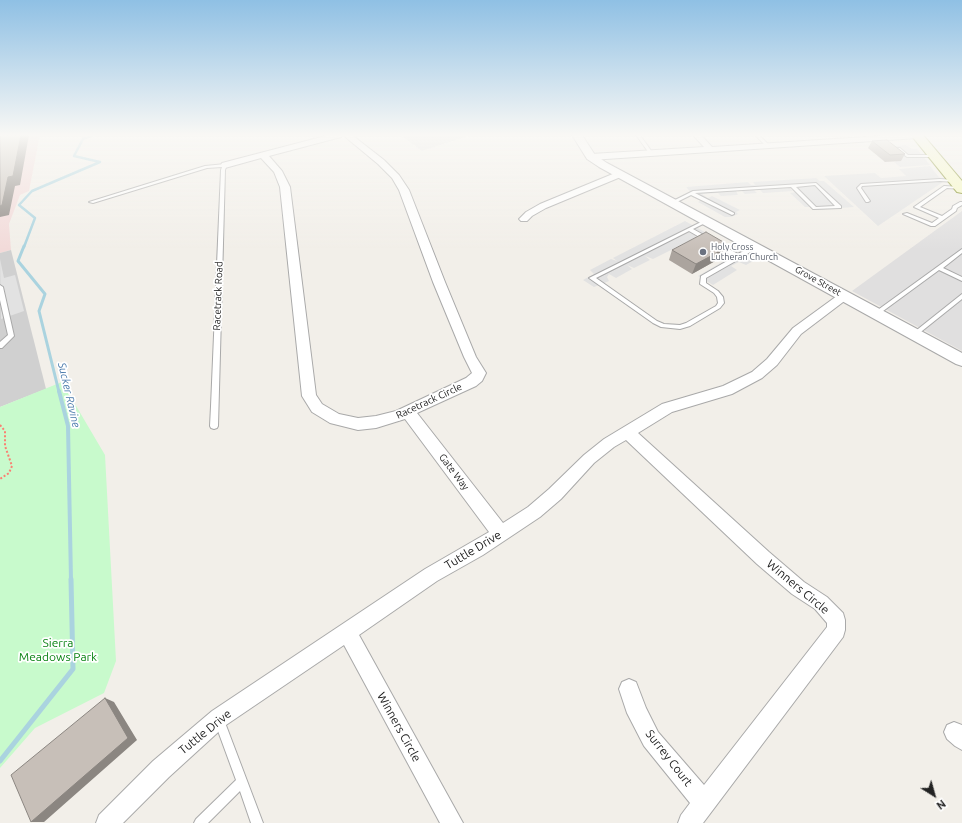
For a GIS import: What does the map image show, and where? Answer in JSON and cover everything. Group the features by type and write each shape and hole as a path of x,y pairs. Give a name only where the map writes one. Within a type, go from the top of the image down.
{"main road":[{"path":"950,173 960,186"}],"street":[{"name":"Racetrack Circle","path":"279,173 285,187 307,386 312,402 328,416 342,421 358,424 384,420 408,412 448,391 471,382 477,378 479,373 470,357 439,282 404,190 392,173"},
{"name":"Grove Street","path":"620,174 962,360"},
{"path":"524,219 529,214 543,206 620,174"},
{"name":"Tuttle Drive","path":"107,823 161,769 219,718 431,575 500,533 546,502 592,456 609,443 667,408 727,390 757,375 772,362 797,331 845,296"},
{"name":"Gate Way","path":"408,412 500,533"},
{"name":"Winners Circle","path":"628,432 763,558 798,588 821,603 836,620 836,630 688,823"},
{"name":"Winners Circle","path":"347,632 452,823"},
{"name":"Surrey Court","path":"629,689 637,713 651,739 704,802"}],"lane":[{"path":"91,202 186,173"},
{"name":"Racetrack Road","path":"214,426 224,173"},
{"path":"868,201 860,188 861,185 940,180 960,186"},
{"path":"673,202 691,193 816,184 839,206 815,208 793,186"},
{"path":"943,218 916,207 946,187 960,186"},
{"path":"691,193 732,214"},
{"path":"905,214 933,226 954,210 955,207 962,203"},
{"path":"707,220 592,278 655,322 663,326 680,328 688,325 718,307 721,302 720,297 716,292 703,284 703,277 756,247"},
{"path":"690,229 739,256"},
{"path":"876,313 962,251"},
{"path":"939,268 962,279"},
{"path":"0,287 11,336 0,346"},
{"path":"915,334 962,296"},
{"path":"219,718 257,823"},
{"path":"200,823 242,781"}],"path":[{"path":"0,425 5,431 5,446 12,466 9,473 0,479"}],"shaded area":[{"path":"0,173 32,173 29,191 20,195 9,224 11,250 0,253"},
{"path":"875,173 881,178 906,176 903,173 936,173 943,182 878,226 824,176"},
{"path":"816,178 820,181 824,181 854,207 813,210 810,207 805,207 790,193 796,192 792,187 790,188 793,191 763,193 760,190 754,190 757,193 745,194 742,191 736,191 738,195 721,196 718,193 702,194 708,198 712,196 740,210 736,212 738,214 731,217 725,217 698,202 701,200 695,197 686,187 748,182 751,185 755,185 753,182"},
{"path":"962,211 962,351 852,291"},
{"path":"685,221 755,260 746,265 739,262 731,266 737,270 713,285 698,276 724,261 717,256 724,253 732,256 693,233 697,237 653,259 645,256 650,260 634,268 627,265 632,269 616,278 609,274 607,277 609,281 594,287 583,280 594,274 590,270 611,259 617,261 613,258"},
{"path":"11,250 46,389 0,407 0,253"},
{"path":"0,259 4,278 15,275 24,311 1,319"}],"green space":[{"name":"Sierra Meadows Park","path":"62,382 105,455 116,661 104,693 35,728 0,768 0,407"}],"building":[{"path":"0,173 14,173 13,176 8,177 2,205 0,206"},
{"path":"706,232 725,243 717,247 722,250 696,264 672,250"},
{"path":"105,698 128,738 31,822 11,775"}],"waterway":[{"name":"Sucker Ravine","path":"24,247 35,218 19,205 32,191 73,173"},
{"name":"Sucker Ravine","path":"24,246 18,261 45,294 39,311 59,392"},
{"name":"Sucker Ravine","path":"59,391 68,426 71,580"},
{"name":"Sucker Ravine","path":"0,761 73,669 71,579"}],"place":[{"name":"Holy Cross Lutheran Church","path":"703,252"}]}
